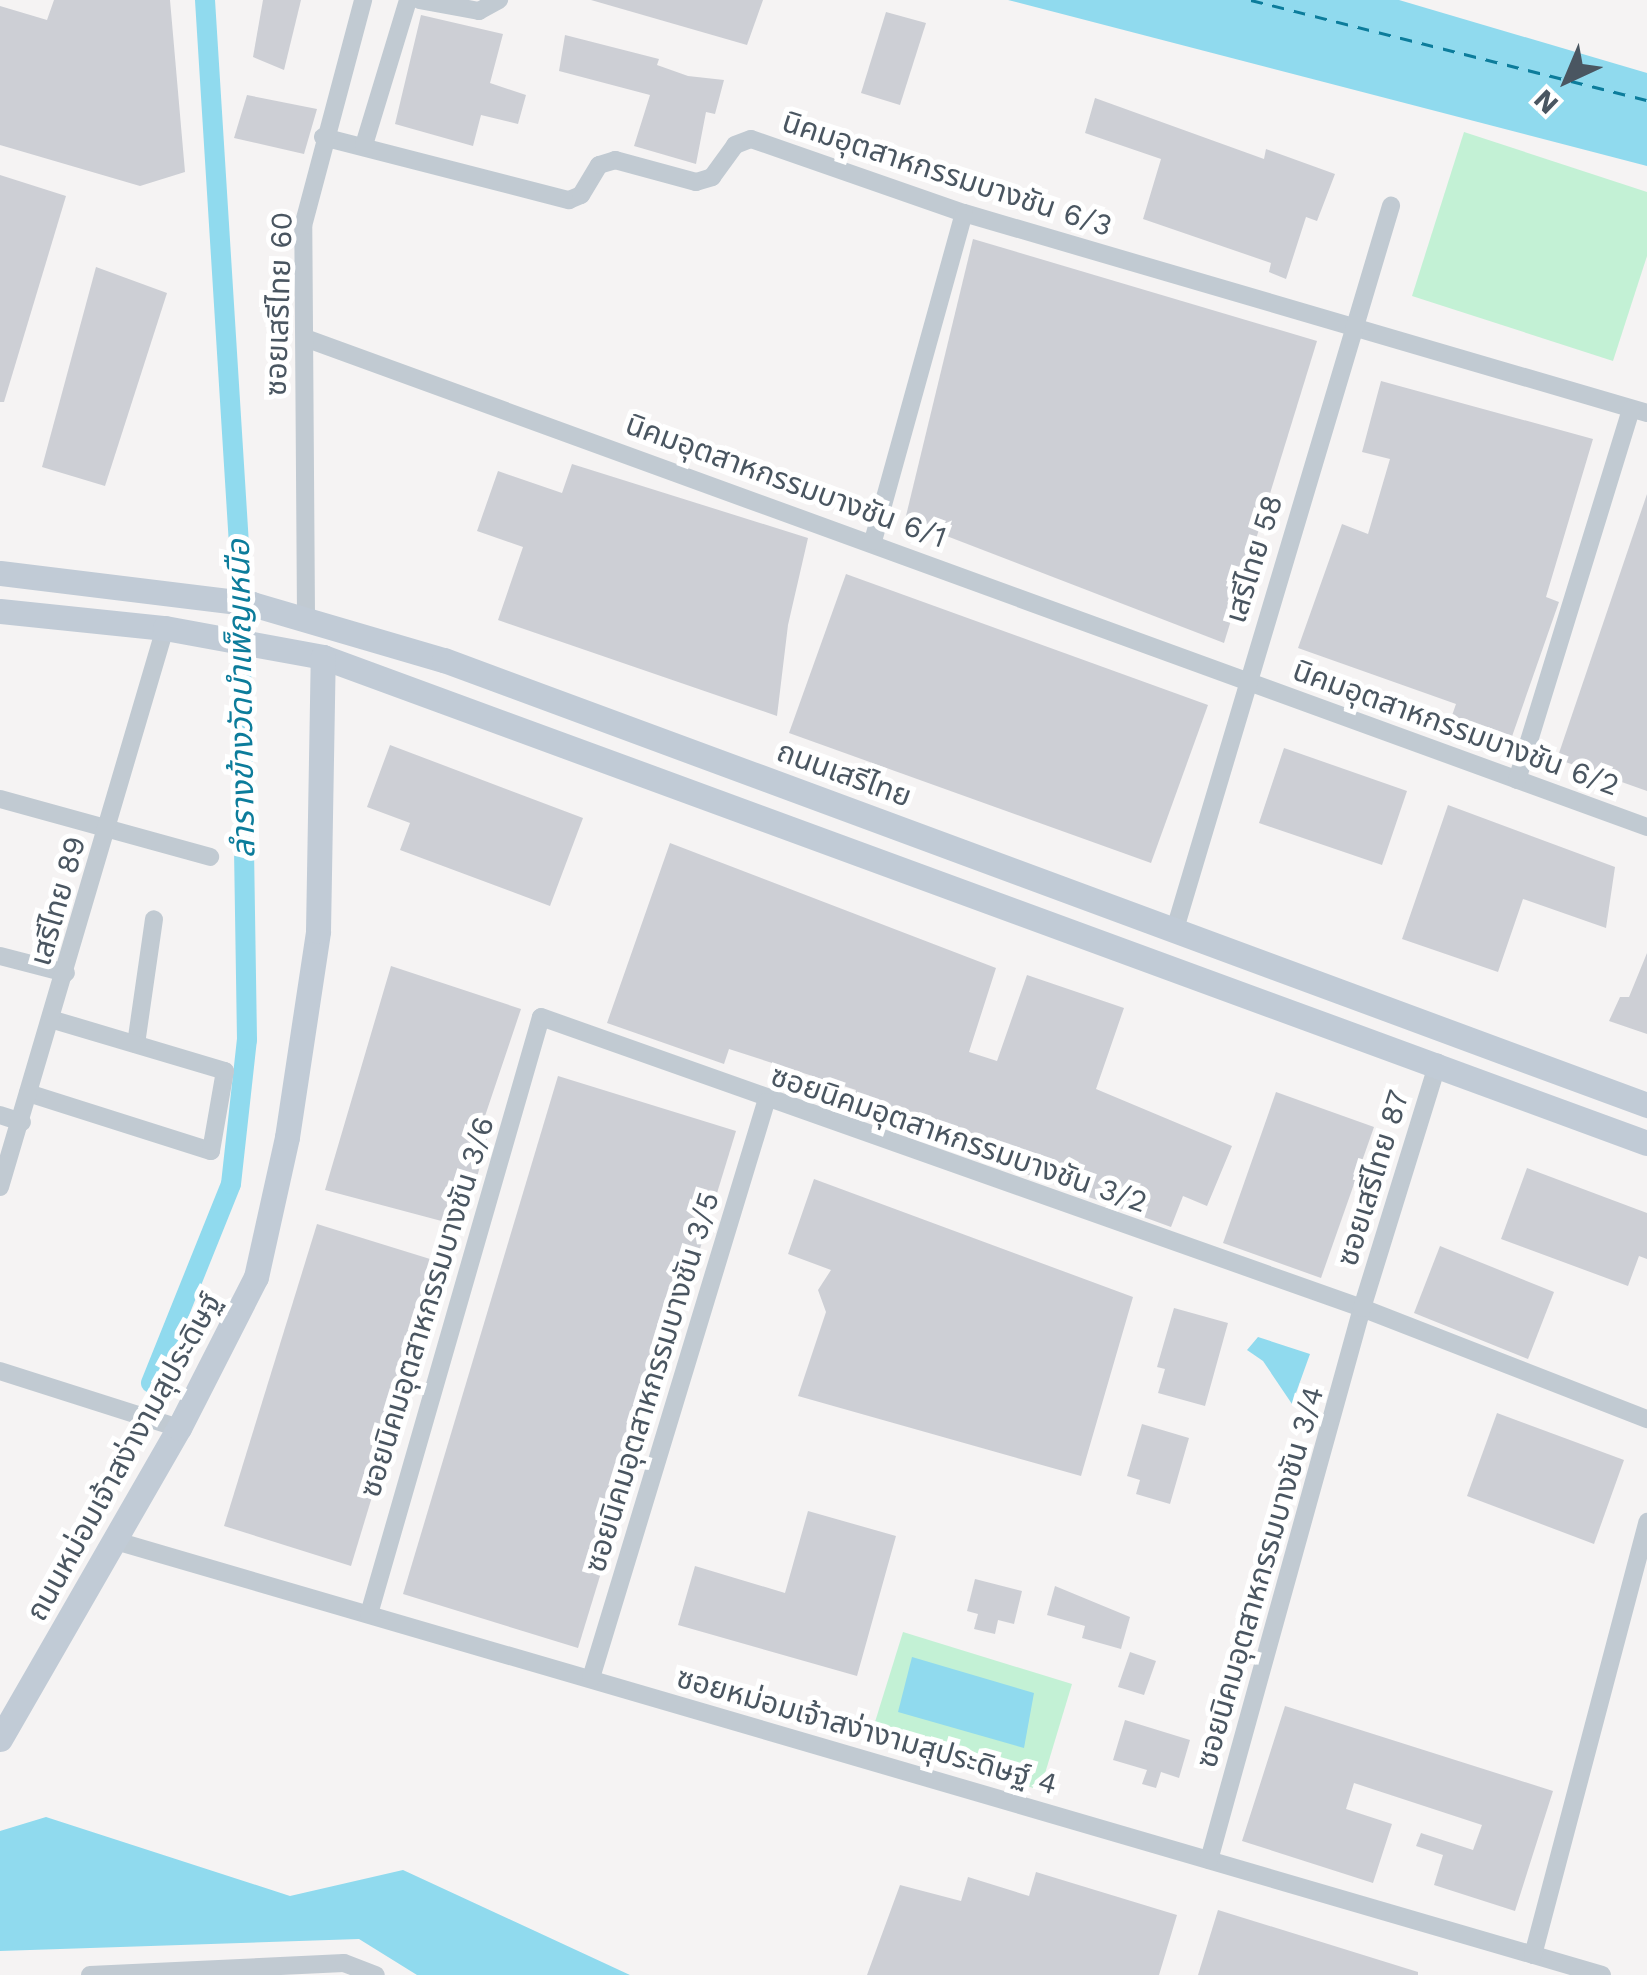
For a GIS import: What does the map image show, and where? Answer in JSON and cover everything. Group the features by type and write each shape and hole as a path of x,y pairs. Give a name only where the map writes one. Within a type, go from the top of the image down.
{"main road":[{"name":"ถนนเสรีไทย","path":"0,573 240,602 306,616 444,660 1647,1106"},
{"path":"0,610 165,628 322,657 1438,1063 1647,1143"},
{"name":"ถนนหม่อมเจ้าสง่างามสุประดิษฐ์","path":"0,1740 180,1428 256,1277 286,1137 318,931 322,657"},
{"path":"1438,1063 1446,1032"}],"street":[{"name":"ซอยเสรีไทย 60","path":"306,616 303,226 323,137 363,0"},
{"path":"364,145 408,0"},
{"path":"419,0 479,11 499,0"},
{"name":"นิคมอุตสาหกรรมบางชัน 6/3","path":"323,137 569,200 581,195 599,165 615,160 696,182 712,177 735,145 751,139 964,213 1639,411"},
{"name":"เสรีไทย 58","path":"1175,929 1246,680 1391,206"},
{"path":"873,541 964,213"},
{"name":"นิคมอุตสาหกรรมบางชัน 6/1","path":"305,338 873,541 1246,680"},
{"path":"1517,780 1639,411"},
{"name":"เสรีไทย 89","path":"0,1187 165,628"},
{"name":"นิคมอุตสาหกรรมบางชัน 6/2","path":"1246,680 1647,827"},
{"path":"0,799 210,857"},
{"path":"136,1044 154,919"},
{"path":"0,956 66,973"},
{"name":"ซอยนิคมอุตสาหกรรมบางชัน 3/2","path":"541,1017 766,1102 1362,1308 1647,1420"},
{"name":"ซอยนิคมอุตสาหกรรมบางชัน 3/6","path":"368,1614 541,1017"},
{"path":"28,1093 211,1151 225,1071 51,1019"},
{"name":"ซอยเสรีไทย 87","path":"1362,1308 1438,1063"},
{"name":"ซอยนิคมอุตสาหกรรมบางชัน 3/5","path":"591,1678 766,1102"},
{"path":"0,1115 22,1122"},
{"name":"ซอยนิคมอุตสาหกรรมบางชัน 3/4","path":"1208,1860 1362,1308"},
{"path":"1,1376 180,1428"},
{"path":"1533,1955 1647,1522"},
{"name":"ซอยหม่อมเจ้าสง่างามสุประดิษฐ์ 4","path":"116,1541 1602,1975"},
{"path":"90,1975 224,1972 344,1962 376,1975"}],"green space":[{"path":"1464,132 1647,192 1647,256 1613,361 1412,296"},
{"path":"903,1632 1072,1684 1040,1790 870,1738"}],"water":[{"path":"1008,0 1399,0 1647,73 1647,166"},
{"path":"1258,1337 1310,1354 1292,1404 1263,1361 1247,1350"},
{"path":"912,1657 1034,1693 1024,1748 898,1712"},
{"path":"46,1817 290,1896 403,1870 630,1975 417,1975 359,1939 0,1951 0,1831"}],"building":[{"path":"54,0 170,0 185,172 140,186 0,145 0,6 47,20"},
{"path":"263,0 301,0 284,70 253,57"},
{"path":"591,0 763,0 747,45"},
{"path":"886,12 926,23 900,105 861,93"},
{"path":"421,15 503,34 490,83 526,95 518,124 481,115 473,146 395,124"},
{"path":"565,35 659,59 657,65 688,76 724,80 715,114 706,112 696,164 634,146 650,95 559,71"},
{"path":"247,95 317,109 304,154 234,138"},
{"path":"1095,98 1264,159 1266,149 1335,174 1317,221 1306,217 1286,279 1269,272 1271,263 1143,219 1161,159 1085,133"},
{"path":"0,175 66,196 4,402 0,402"},
{"path":"973,239 1317,341 1224,643 905,520"},
{"path":"96,267 167,293 105,486 42,467"},
{"path":"1381,381 1593,439 1546,597 1559,602 1509,745 1449,724 1456,704 1298,648 1342,524 1368,534 1390,459 1362,452"},
{"path":"572,464 808,538 788,625 777,716 498,620 523,547 477,531 498,471 562,493"},
{"path":"1647,494 1647,791 1557,759"},
{"path":"846,574 1208,705 1151,863 789,733"},
{"path":"390,745 583,818 550,906 400,850 410,823 367,807"},
{"path":"1284,748 1407,791 1382,865 1259,823"},
{"path":"1448,805 1615,867 1606,928 1523,899 1498,972 1402,939"},
{"path":"670,843 996,968 969,1052 997,1061 1027,975 1124,1008 1096,1089 1232,1146 1207,1206 1183,1196 1171,1227 850,1110 856,1090 729,1049 724,1064 607,1023"},
{"path":"1647,953 1647,1034 1609,1021 1620,997 1629,997"},
{"path":"391,966 521,1009 483,1122 491,1124 464,1227 325,1190"},
{"path":"558,1076 736,1131 578,1648 403,1594"},
{"path":"1276,1092 1374,1127 1321,1278 1223,1243"},
{"path":"1527,1168 1647,1213 1647,1259 1639,1256 1628,1286 1501,1239"},
{"path":"814,1179 1133,1297 1081,1476 798,1396 826,1312 818,1290 831,1270 788,1254"},
{"path":"317,1224 443,1263 351,1566 224,1526"},
{"path":"1440,1246 1554,1292 1528,1359 1414,1313"},
{"path":"1174,1308 1228,1323 1205,1406 1158,1393 1165,1369 1157,1367"},
{"path":"1497,1413 1624,1460 1594,1544 1467,1496"},
{"path":"1142,1424 1189,1438 1170,1504 1136,1494 1140,1480 1127,1476"},
{"path":"808,1511 896,1536 857,1676 678,1625 695,1566 785,1593"},
{"path":"975,1579 1022,1591 1014,1624 998,1620 995,1634 974,1629 978,1614 967,1611"},
{"path":"1055,1586 1130,1617 1121,1649 1082,1638 1085,1626 1047,1615"},
{"path":"1130,1652 1156,1661 1144,1695 1118,1687"},
{"path":"1285,1706 1553,1791 1515,1911 1434,1885 1443,1855 1416,1846 1421,1833 1473,1850 1482,1825 1354,1783 1346,1809 1392,1824 1373,1883 1242,1841"},
{"path":"1125,1720 1190,1740 1179,1778 1161,1772 1156,1788 1142,1784 1147,1770 1113,1760"},
{"path":"1036,1872 1177,1915 1159,1975 867,1975 900,1885 961,1901 968,1877 1029,1896"},
{"path":"1218,1910 1418,1972 1418,1975 1198,1975"}],"waterway":[{"name":"ลำรางข้างวัดบำเพ็ญเหนือ","path":"151,1383 231,1184 247,1040 239,545 205,0"}],"ferry route":[{"path":"1251,0 1647,100"}]}
